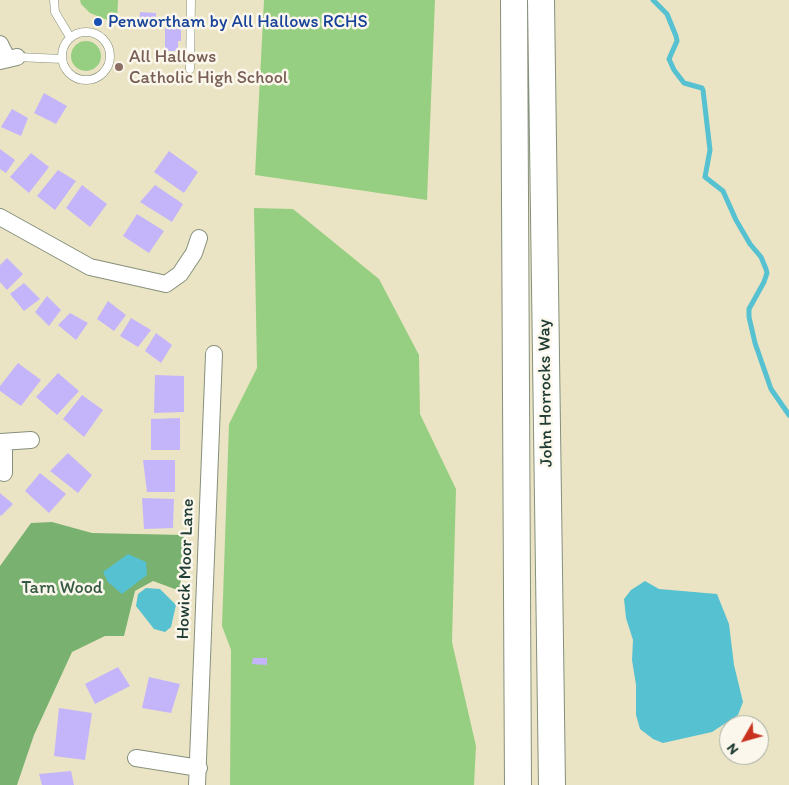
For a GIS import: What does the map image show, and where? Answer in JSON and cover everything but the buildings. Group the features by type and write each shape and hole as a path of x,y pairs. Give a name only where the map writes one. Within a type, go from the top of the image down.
{"highway":[{"name":"John Horrocks Way","path":"514,0 518,785"},
{"name":"John Horrocks Way","path":"542,0 552,785"}],"street":[{"path":"0,217 90,267 166,284 180,274 194,253 199,238"},
{"name":"Howick Moor Lane","path":"197,785 214,354"},
{"path":"4,474 2,442 31,440"},
{"path":"136,758 199,768"}],"lane":[{"path":"54,0 55,12 70,37"},
{"path":"190,68 191,0"},
{"path":"85,32 93,32 106,41 109,48 109,64 105,71 92,80 84,80 69,73 64,67 62,59 65,44 70,37 85,32"},
{"path":"6,55 62,59"}],"green space":[{"path":"80,0 118,0 117,24 90,13 81,4"},
{"path":"264,0 435,0 427,200 255,175"},
{"path":"86,41 92,42 100,50 100,62 92,70 86,71 80,70 72,62 71,56 72,50 80,42"},
{"path":"254,208 293,209 379,279 419,355 420,414 456,489 452,642 476,746 474,785 230,785 231,650 222,626 229,424 257,368"},
{"name":"Tarn Wood","path":"52,522 92,533 184,535 180,591 153,581 135,591 124,636 105,636 72,652 34,735 17,785 0,785 0,566 31,523"}],"water":[{"path":"128,554 146,562 147,575 122,594 108,582 103,572"},
{"path":"645,581 659,589 717,594 729,624 734,665 743,702 738,715 719,715 719,727 712,732 663,743 653,739 640,729 636,715 636,685 632,660 633,640 626,618 624,599 631,590"},
{"path":"146,588 160,589 176,605 171,627 165,632 154,629 136,606 138,594"}],"waterway":[{"path":"653,0 667,14 676,36 677,41 669,59 674,70 684,83 702,88 703,90 710,150 705,177 723,191 736,220 750,244 761,257 766,269 767,273 764,282 749,309 749,317 755,343 771,389 789,415"}],"place":[{"name":"Penwortham by All Hallows RCHS","path":"98,22"},
{"name":"All Hallows Catholic High School","path":"119,67"}]}
